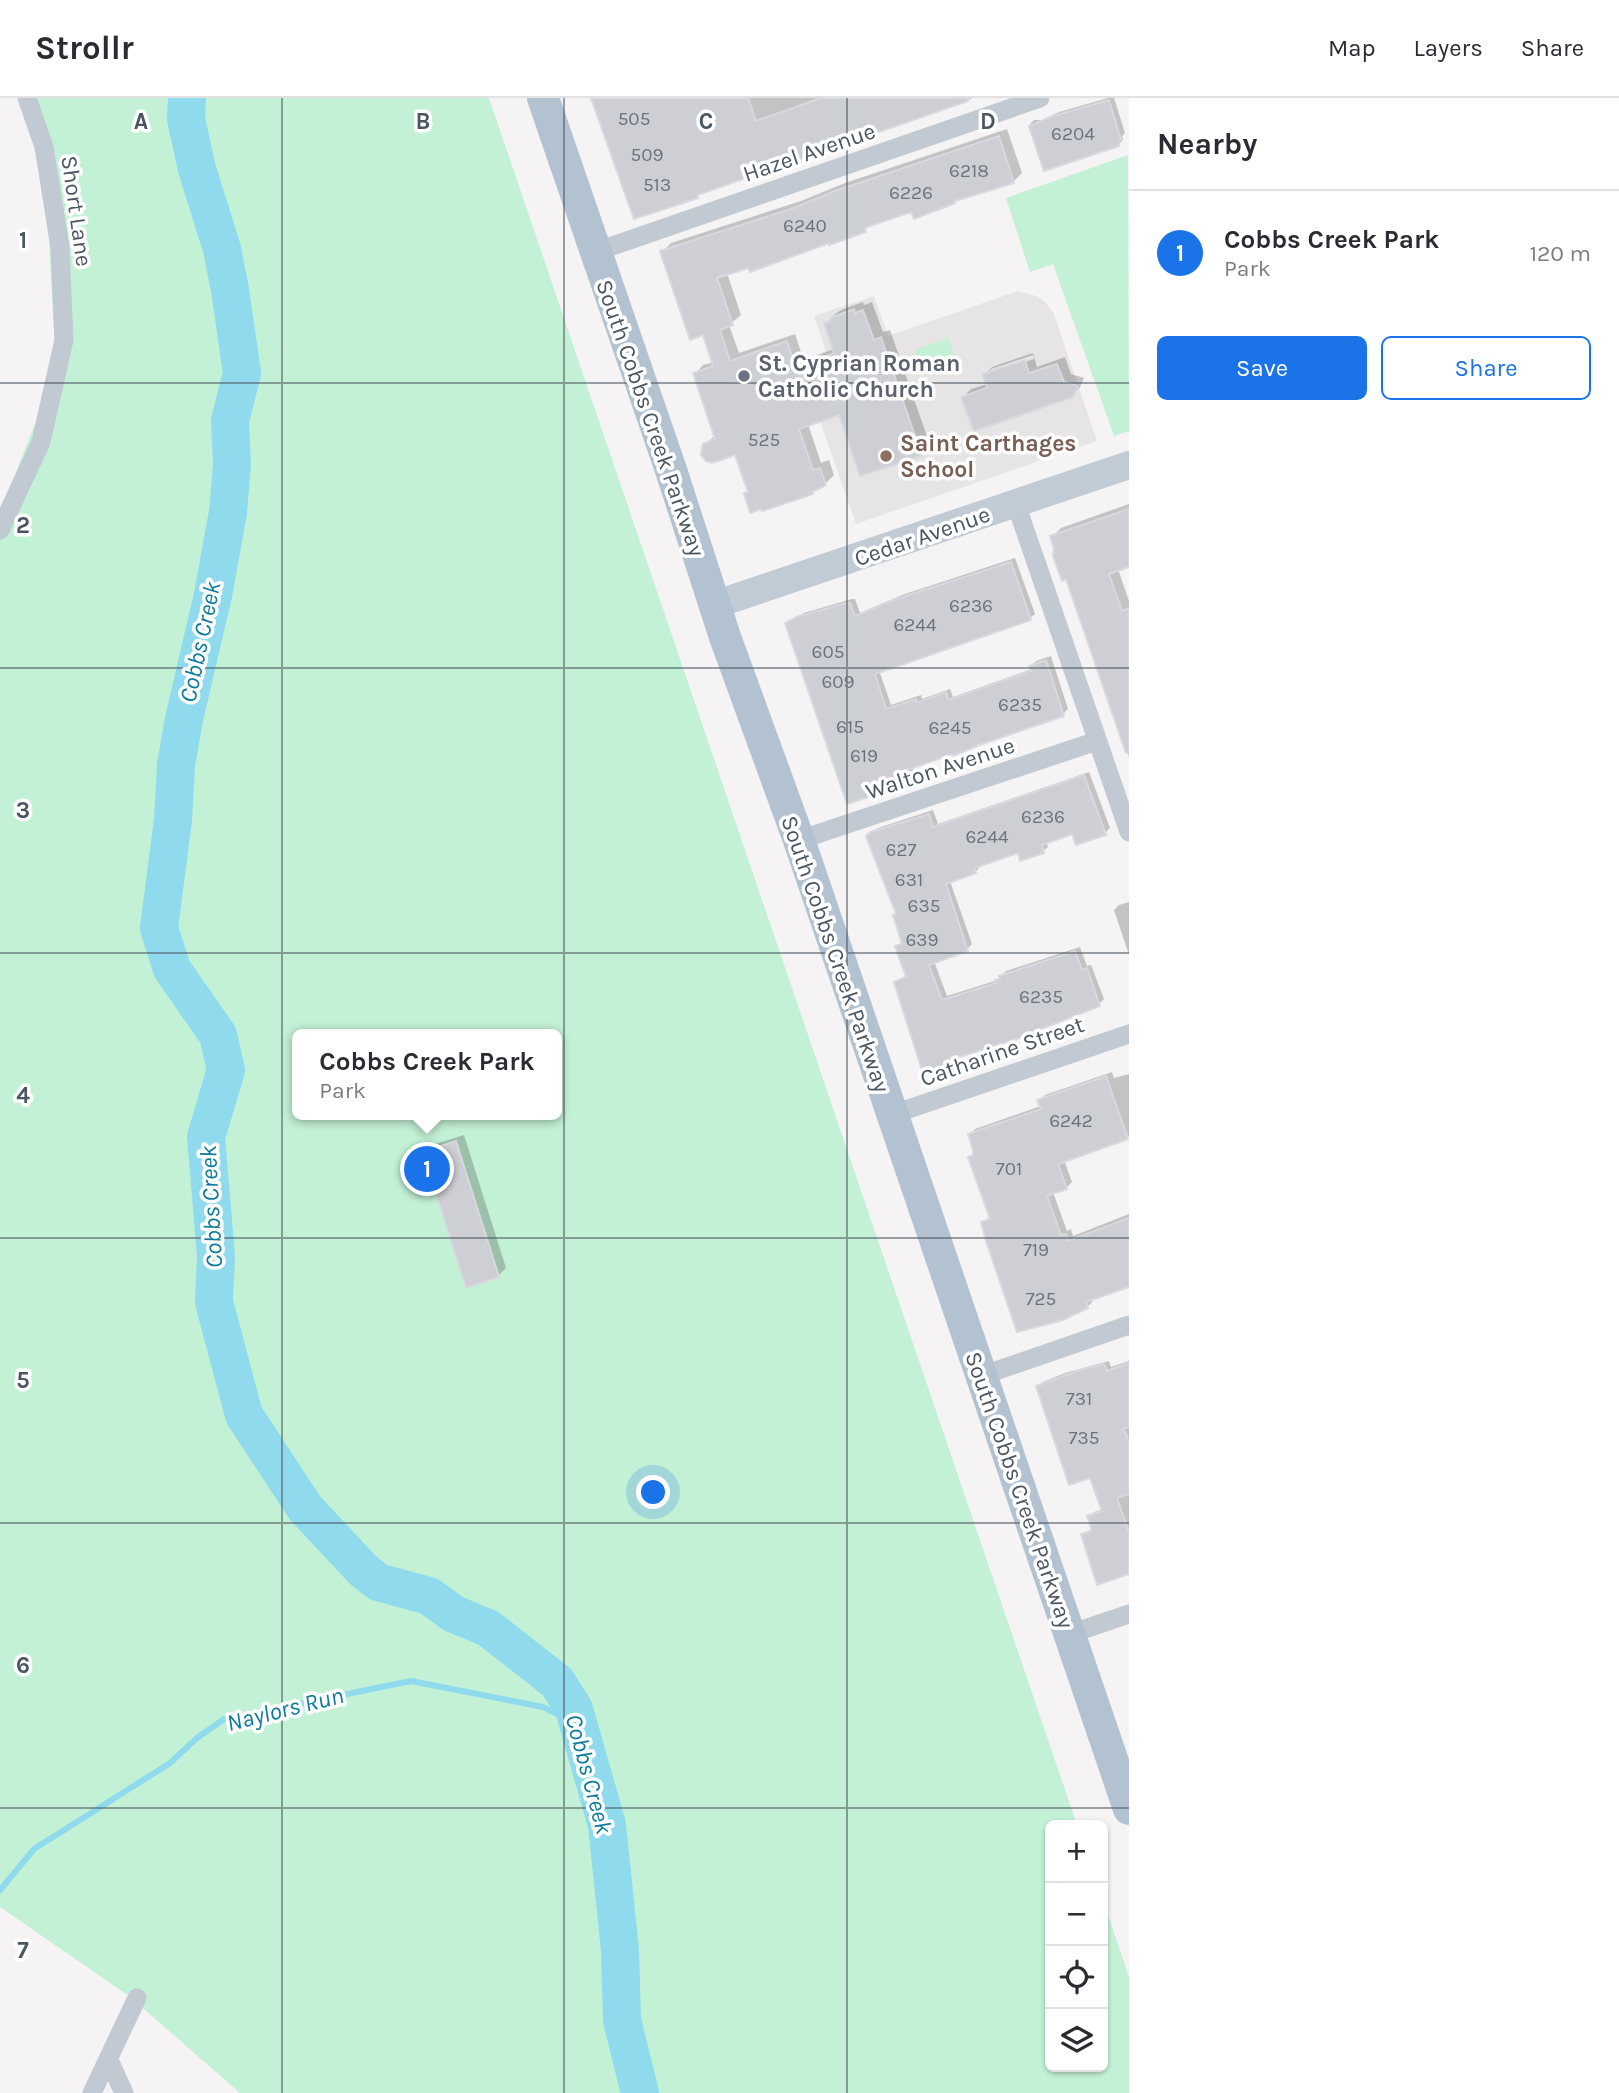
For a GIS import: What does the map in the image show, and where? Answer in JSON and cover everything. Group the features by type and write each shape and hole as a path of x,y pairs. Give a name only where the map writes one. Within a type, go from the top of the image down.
{"main road":[{"name":"South Cobbs Creek Parkway","path":"543,98 671,470 714,606 799,840 1129,1809"}],"street":[{"name":"Short Lane","path":"0,530 41,442 64,340 60,247 44,147 27,98"},
{"name":"Hazel Avenue","path":"595,252 1040,98"},
{"name":"Cedar Avenue","path":"714,606 1129,465"},
{"path":"1016,504 1129,832"},
{"name":"Walton Avenue","path":"799,840 1097,741"},
{"name":"Catharine Street","path":"891,1115 1129,1034"},
{"path":"981,1376 1129,1325"},
{"path":"1070,1634 1129,1614"},
{"path":"92,2093 137,1997"},
{"path":"109,2060 124,2093"}],"shaded area":[{"path":"1018,291 1036,296 1045,302 1054,314 1097,441 856,524 799,361 826,351 814,316 874,296 888,336"}],"green space":[{"path":"23,98 489,98 1075,1820 1045,1820 1045,2072 1108,2072 1108,1915 1129,1977 1129,2093 240,2093 129,1996 0,1907 0,513 56,370 45,167"},
{"path":"1128,155 1129,431 1114,436 1053,264 1030,272 1006,198"},
{"path":"948,338 957,365 924,376 915,350"}],"building":[{"path":"591,98 748,98 756,121 821,98 968,98 968,101 634,219"},
{"path":"1109,100 1121,140 1118,141 1119,146 1044,171 1029,126"},
{"path":"999,136 1014,183 955,201 914,219 911,212 864,228 866,232 750,272 748,268 717,278 733,325 720,330 730,361 787,341 796,368 834,353 824,323 854,309 855,313 863,310 874,340 881,337 922,456 860,476 839,415 799,429 813,470 820,468 826,485 812,492 813,494 750,513 744,493 748,492 735,455 712,463 701,455 703,444 715,439 693,373 713,366 703,335 690,340 660,251 791,209 835,191"},
{"path":"1025,360 1029,373 1057,364 1064,382 1078,386 1073,397 974,431 961,397 987,388 982,374"},
{"path":"1129,509 1129,567 1109,574 1122,611 1129,608 1129,753 1126,753 1066,579 1062,581 1053,556 1050,536"},
{"path":"1011,562 1031,620 875,674 886,709 916,699 917,703 946,692 948,700 1031,671 1029,666 1046,660 1064,716 907,770 910,781 847,804 785,623 846,603 850,603 855,616 896,599"},
{"path":"1084,775 1106,835 1076,845 1072,834 1042,845 1044,853 1020,861 1018,853 974,868 976,873 946,884 968,951 929,965 942,1000 996,983 995,980 1000,979 999,976 1075,951 1082,970 1087,968 1100,1006 1036,1033 956,1058 957,1062 929,1073 922,1070 894,982 906,977 895,946 902,944 893,915 896,914 866,836 871,832 929,814 933,827"},
{"path":"1106,1076 1128,1139 1058,1164 1067,1189 1047,1196 1061,1235 1066,1234 1068,1241 1129,1218 1129,1287 1086,1302 1088,1308 1063,1320 1017,1332 981,1222 990,1219 968,1157 973,1155 973,1150 968,1134 1041,1109 1037,1100"},
{"path":"456,1141 499,1277 466,1288 423,1152"},
{"path":"1129,1363 1129,1427 1123,1429 1129,1441 1129,1494 1117,1498 1129,1533 1129,1574 1097,1585 1081,1534 1092,1531 1087,1516 1102,1511 1090,1478 1069,1485 1036,1386 1104,1364 1107,1371"}],"waterway":[{"name":"Cobbs Creek","path":"187,98 186,119 197,169 222,249 242,373 230,421 232,465 228,512 176,765 173,820 159,928 172,969 218,1035 226,1070 206,1137 216,1256 214,1302 244,1415 305,1508 363,1570 378,1582 429,1596 454,1614 488,1628 557,1682 574,1709 607,1825 620,1950 622,2020 640,2093"},
{"name":"Naylors Run","path":"0,1890 34,1849 170,1763 197,1738 224,1719 411,1681 543,1707 578,1724"}],"place":[{"name":"St. Cyprian Roman Catholic Church","path":"744,376"},
{"name":"Saint Carthages School","path":"886,456"},
{"name":"Cobbs Creek Park","path":"427,1169"}]}
